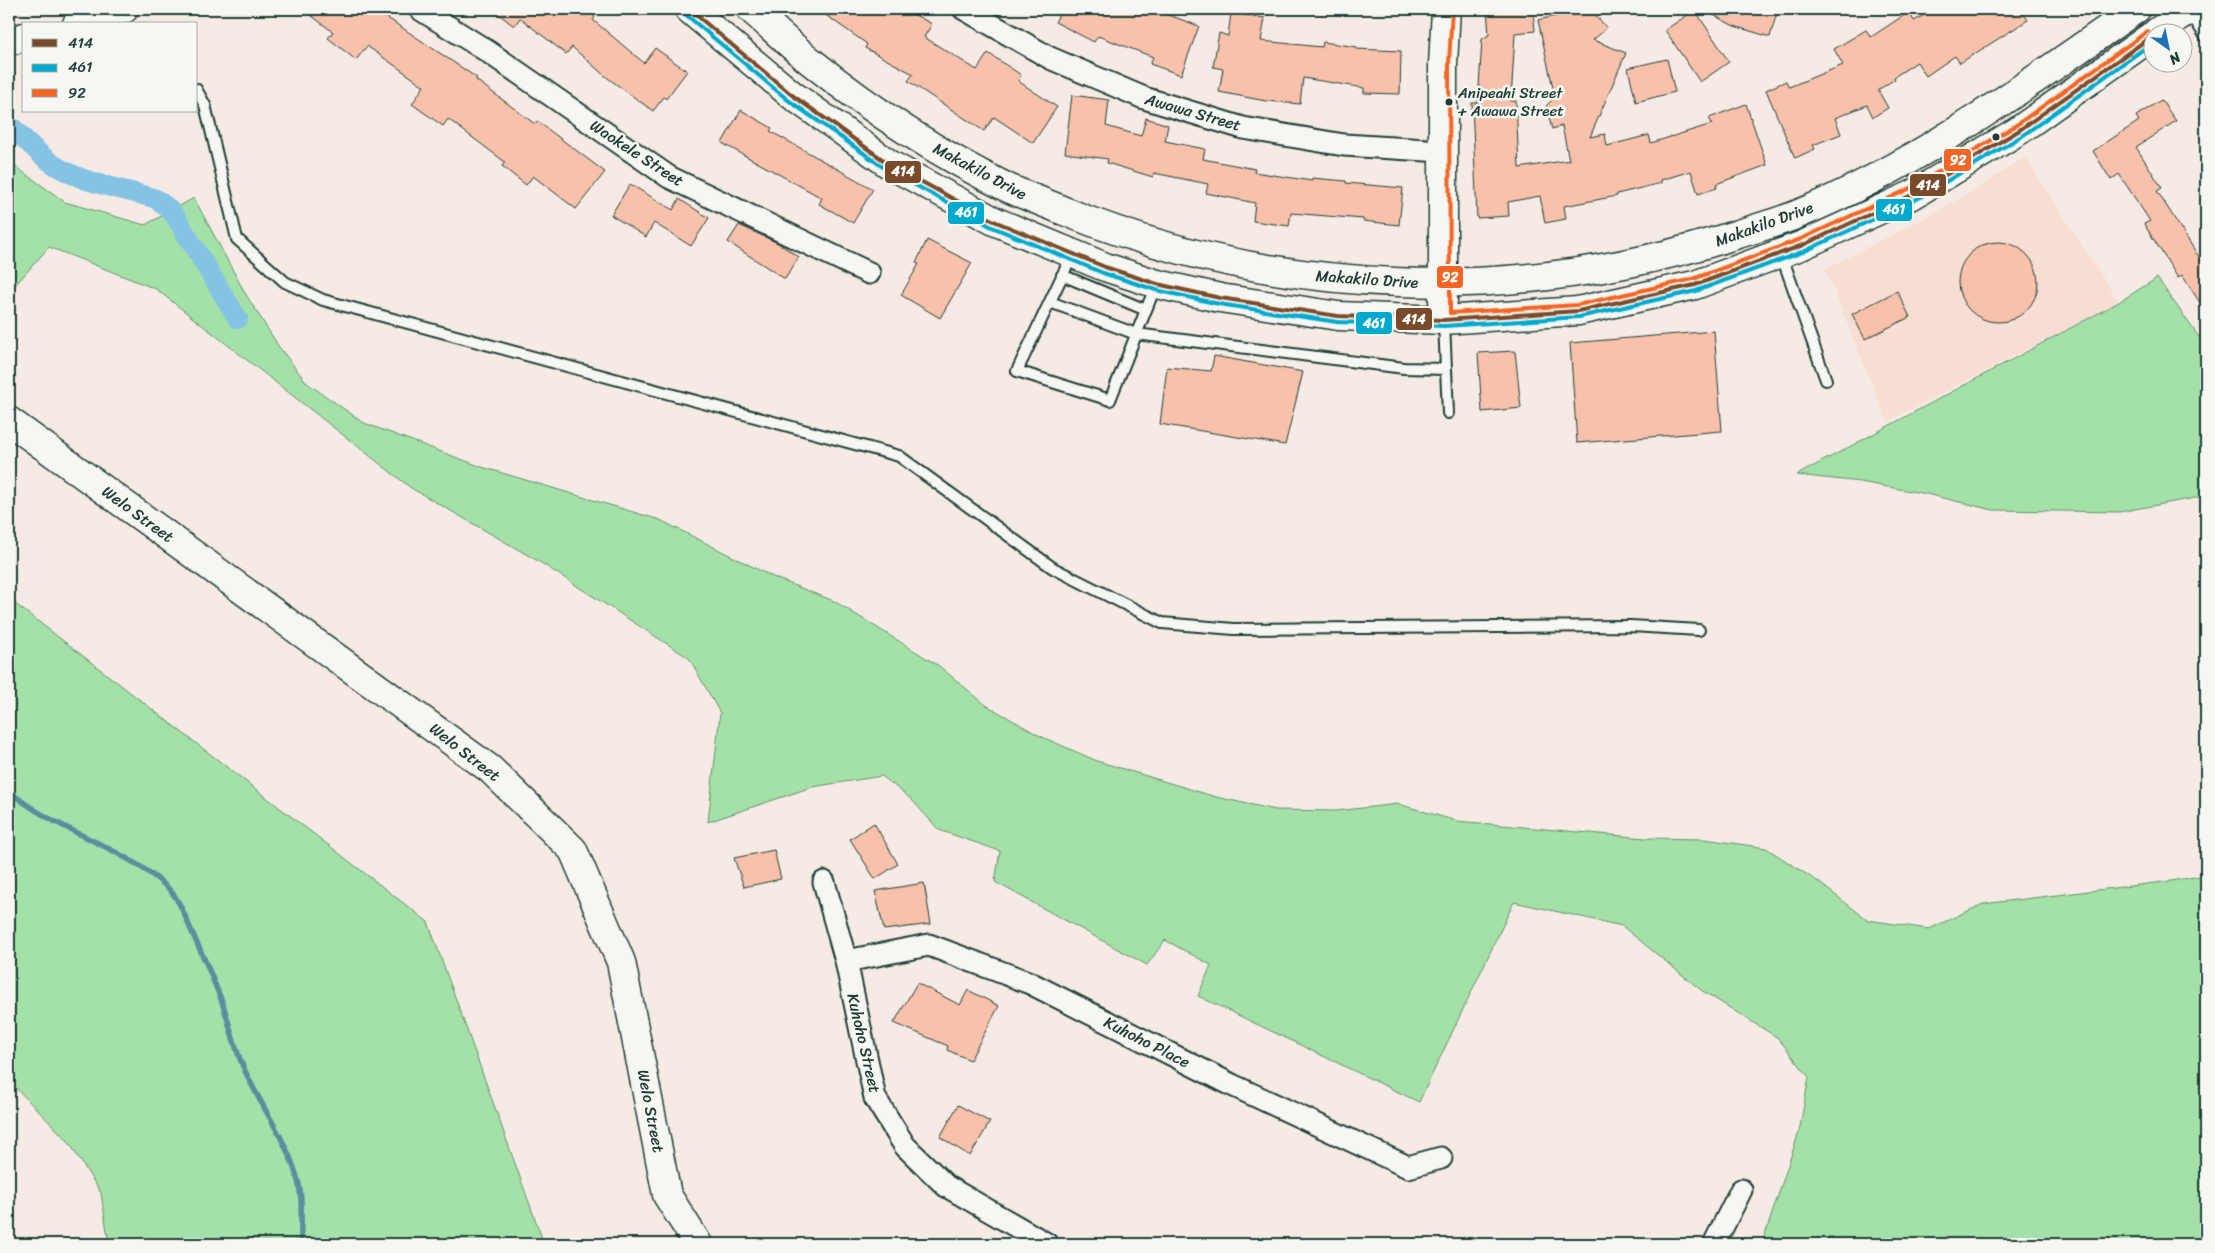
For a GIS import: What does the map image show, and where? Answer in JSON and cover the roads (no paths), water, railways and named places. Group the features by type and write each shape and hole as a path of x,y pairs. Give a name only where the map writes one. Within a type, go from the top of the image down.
{"main road":[{"name":"Makakilo Drive","path":"689,9 792,95 889,164 994,221 1067,264 1220,298 1338,316 1444,320 1578,311 1695,285 1824,236 1914,194 2018,131 2142,43"},
{"name":"Makakilo Drive","path":"751,9 814,64 908,132 1008,188 1115,232 1227,263 1341,280 1442,284 1572,274 1685,251 1796,215 1900,166 1999,105 2136,9"},
{"path":"1444,320 1442,284 1443,64 1446,9"},
{"path":"2171,22 2189,9"},
{"path":"9,41 22,38"},
{"name":"Welo Street","path":"9,421 490,768 573,850 621,962 667,1195 698,1244"}],"street":[{"name":"Waokele Street","path":"420,9 487,52 669,177 869,273"},
{"name":"Awawa Street","path":"964,9 1050,58 1144,98 1243,128 1344,145 1443,151"},
{"name":"Kuhoho Street","path":"824,882 846,961 875,1098 905,1146 946,1186 1047,1244"},
{"name":"Kuhoho Place","path":"846,961 929,945 1030,982 1232,1085 1408,1167 1440,1158"},
{"path":"1714,1244 1741,1190"}],"lane":[{"path":"2189,9 2206,37"},
{"path":"198,93 205,105 237,239 286,282 323,300 899,456 1053,568 1162,623 1234,629 1632,626 1699,630"},
{"path":"1781,253 1826,380"},
{"path":"1146,310 1067,264 1017,371 1110,400 1157,284"},
{"path":"1050,302 1136,334 1404,368 1446,369"},
{"path":"1444,320 1448,413"}],"waterway":[{"path":"13,128 42,156 65,171 90,181 156,199 168,208 175,216 238,319"},
{"path":"9,791 47,817 149,872 175,896 218,990 236,1048 248,1078 292,1162 300,1194 301,1244"}],"place":[{"name":"Anipeahi Street + Awawa Street","path":"1449,102"}]}
